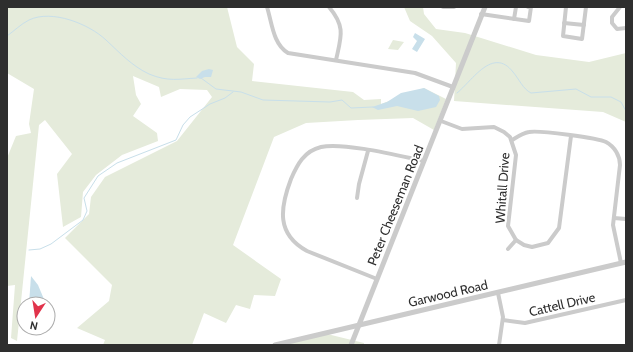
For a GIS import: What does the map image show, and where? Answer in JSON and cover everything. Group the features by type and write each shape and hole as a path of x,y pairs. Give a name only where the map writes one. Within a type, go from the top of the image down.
{"street":[{"path":"267,7 277,41 286,51 295,55 415,73 454,87"},
{"path":"329,7 338,18 341,27 341,39 336,60"},
{"path":"443,7 454,7"},
{"name":"Peter Cheeseman Road","path":"351,345 485,7"},
{"path":"514,19 516,7"},
{"path":"481,14 529,21 531,7 528,7"},
{"path":"566,7 563,36 582,39 586,7"},
{"path":"620,7 613,16 612,23 617,29 626,28"},
{"path":"564,23 584,25"},
{"name":"Whitall Drive","path":"441,121 460,128 494,127 504,132 512,140 516,155 507,223 510,232 516,240 528,246 541,246 551,240 557,232 560,220 571,136"},
{"path":"512,140 523,134 534,132 606,142 616,150 620,163 614,218 614,232 624,263"},
{"path":"377,278 301,247 288,233 282,216 284,200 296,168 307,153 317,148 331,145 424,161"},
{"path":"357,198 358,184 368,151"},
{"path":"620,163 625,163"},
{"path":"614,218 626,220"},
{"name":"Whitall Drive","path":"508,249 516,240"},
{"name":"Garwood Road","path":"275,345 624,263"},
{"path":"498,293 503,320 499,345"},
{"name":"Cattell Drive","path":"503,320 525,323 626,300"}],"green space":[{"path":"7,7 227,7 237,47 254,64 252,81 353,92 364,100 381,99 381,104 424,88 446,99 434,130 413,118 358,120 306,123 274,137 233,245 281,279 275,296 254,295 250,309 236,305 226,323 204,313 192,345 103,345 105,340 77,328 109,301 112,285 65,238 89,214 91,197 105,177 177,141 212,97 207,90 180,89 161,97 159,87 133,76 136,95 141,104 133,116 157,133 158,141 122,155 96,175 83,192 81,217 63,227 57,174 72,154 45,120 39,125 22,296 16,296 17,341 11,338 15,285 7,286 7,158 16,136 31,133 29,124 34,89 7,73"},
{"path":"404,7 423,7 424,14 436,29 465,33 536,55 589,62 626,53 626,122 603,112 454,101 456,63 432,36 410,21"},
{"path":"393,40 404,42 398,50 388,49"},
{"path":"323,333 364,343 364,345 269,345"}],"water":[{"path":"415,33 425,39 417,52 412,49 417,41 413,37"},
{"path":"209,69 213,70 211,77 200,79 196,77 202,71"},
{"path":"424,88 439,96 440,100 436,107 418,111 397,106 378,110 372,107 387,102 401,93"},
{"path":"31,276 38,285 43,296 30,296"}],"waterway":[{"path":"7,36 29,20 38,17 59,17 80,24 99,34 132,63 149,74 168,79 197,78"},
{"path":"457,93 483,68 490,64 498,63 505,65 513,72 521,84 531,93 576,89 591,97 611,97 621,102 626,111"},
{"path":"201,78 216,89 241,92 263,100 330,102 342,100 351,108 373,107"},
{"path":"29,250 40,249 51,244 83,220 87,211 84,198 98,176 117,163 176,140 183,125 190,117 233,92"}]}
